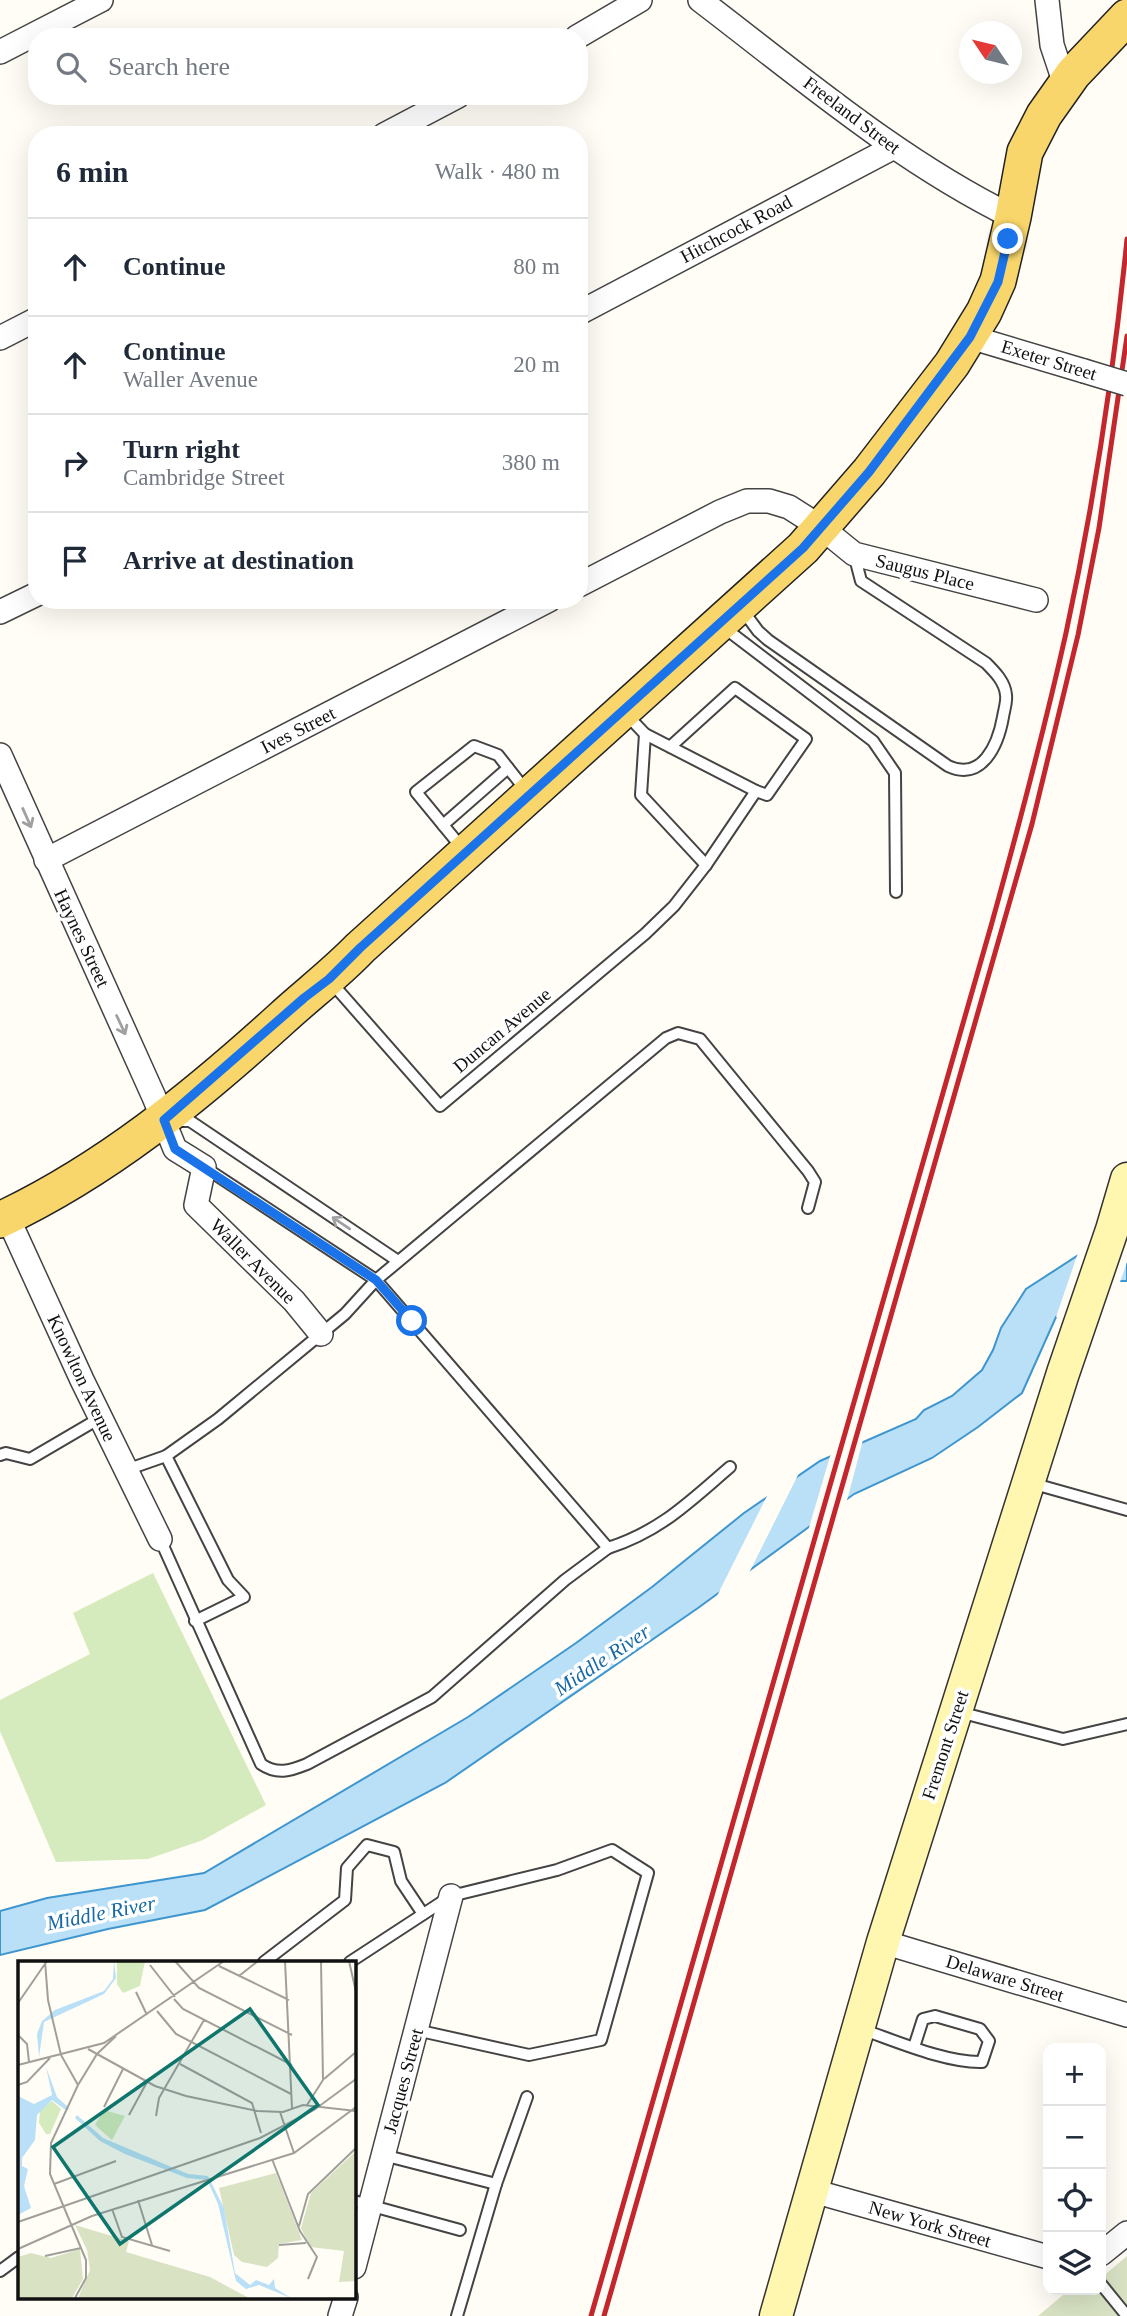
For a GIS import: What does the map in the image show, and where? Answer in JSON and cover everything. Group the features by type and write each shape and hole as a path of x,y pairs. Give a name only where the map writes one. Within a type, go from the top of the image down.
{"main road":[{"path":"3,1218 83,1176 164,1120 329,979 530,795 634,723 730,615 803,548 869,472 970,337 998,282 1025,152 1044,115 1065,84 1122,22"}],"street":[{"path":"47,28 101,0"},
{"path":"588,31 640,0"},
{"name":"Freeland Street","path":"700,0 894,147 978,199 1013,217"},
{"path":"1047,0 1052,45 1065,84"},
{"path":"0,52 28,38"},
{"path":"401,126 441,105"},
{"name":"Hitchcock Road","path":"588,308 894,147"},
{"path":"0,338 28,324"},
{"name":"Exeter Street","path":"970,337 1127,384"},
{"path":"588,580 720,512 747,501 769,501 789,507 821,528"},
{"name":"Saugus Place","path":"821,528 854,554 1036,600"},
{"path":"0,612 28,598"},
{"name":"Ives Street","path":"46,860 532,609"},
{"name":"Haynes Street","path":"0,755 164,1120"},
{"path":"164,1120 175,1149 204,1167"},
{"name":"Waller Avenue","path":"204,1167 196,1205 294,1301 321,1334"},
{"name":"Fremont Street","path":"776,2316 883,1942 1127,1179"},
{"name":"Knowlton Avenue","path":"3,1218 160,1539"},
{"name":"Jacques Street","path":"355,2259 362,2204 383,2155 451,1896"},
{"name":"Delaware Street","path":"883,1942 1127,2015"},
{"name":"New York Street","path":"813,2191 1043,2256"},
{"path":"1106,2250 1127,2233"},
{"path":"340,2316 346,2298"}],"lane":[{"path":"730,615 758,631 948,766 967,771 993,750 999,736 1007,697 1004,687 997,674 986,663 861,581 854,554"},
{"path":"730,615 873,741 895,773 896,892"},
{"path":"634,723 670,747 767,795 806,739 735,688 670,747"},
{"path":"634,723 641,795 706,864 756,790"},
{"path":"466,852 416,792 474,746 498,755 530,795"},
{"path":"443,825 508,768"},
{"name":"Duncan Avenue","path":"329,979 440,1105 645,934 674,906 706,864"},
{"path":"126,1470 166,1456 218,1419 345,1314 376,1280 398,1261 666,1038 678,1034 700,1039 808,1171 815,1182 808,1208"},
{"path":"164,1120 190,1121 398,1261"},
{"path":"204,1167 376,1280 608,1548"},
{"path":"0,1455 6,1453 30,1459 100,1418"},
{"path":"166,1456 228,1580 244,1597 195,1621"},
{"path":"160,1539 261,1764 269,1770 290,1771 432,1697 565,1580 608,1548 632,1540 667,1521 730,1467"},
{"path":"1029,1482 1127,1510"},
{"path":"956,1711 1063,1739 1127,1724"},
{"path":"265,1961 345,1900 347,1868 368,1845 394,1852 401,1881 423,1914"},
{"path":"352,1961 451,1896 556,1870 612,1850 648,1873 601,2040 529,2055 416,2030"},
{"path":"858,2028 914,2047 964,2063 982,2062 989,2040 980,2029 935,2016 923,2019 914,2047"},
{"path":"457,2316 496,2185 527,2096"},
{"path":"383,2155 496,2185"},
{"path":"362,2204 460,2230"},
{"path":"0,2271 18,2257"},
{"path":"1106,2290 1127,2316"}],"green space":[{"path":"153,1573 266,1805 203,1840 148,1859 56,1862 0,1731 0,1700 90,1654 73,1613"},
{"path":"1127,2256 1127,2316 1038,2316 1063,2295 1106,2295 1106,2274"}],"water":[{"name":"Middle River","path":"1127,1243 1127,1281 1109,1281 1056,1317 1022,1393 932,1458 854,1494 698,1608 445,1783 205,1910 108,1929 0,1955 0,1911 47,1898 204,1873 468,1717 576,1643 652,1587 744,1513 820,1461 916,1419 924,1410 952,1396 982,1370 1001,1328 1026,1289 1080,1254"}],"pier":[{"path":"1127,1239 1127,1262 1119,1285 1110,1285 1092,1294 1060,1318 1056,1317 1079,1250"},
{"path":"863,1440 846,1504 808,1531 831,1453"},
{"path":"800,1471 748,1575 715,1600 769,1492"}],"railway":[{"path":"591,2316 991,926 1030,780 1066,633 1086,535 1116,338 1127,239"},
{"path":"604,2316 1032,824 1078,635 1099,528 1127,336"}],"route":[{"path":"412,1321 376,1280 175,1149 164,1120 329,979 803,548 869,472 970,337 998,282 1008,239"}]}
